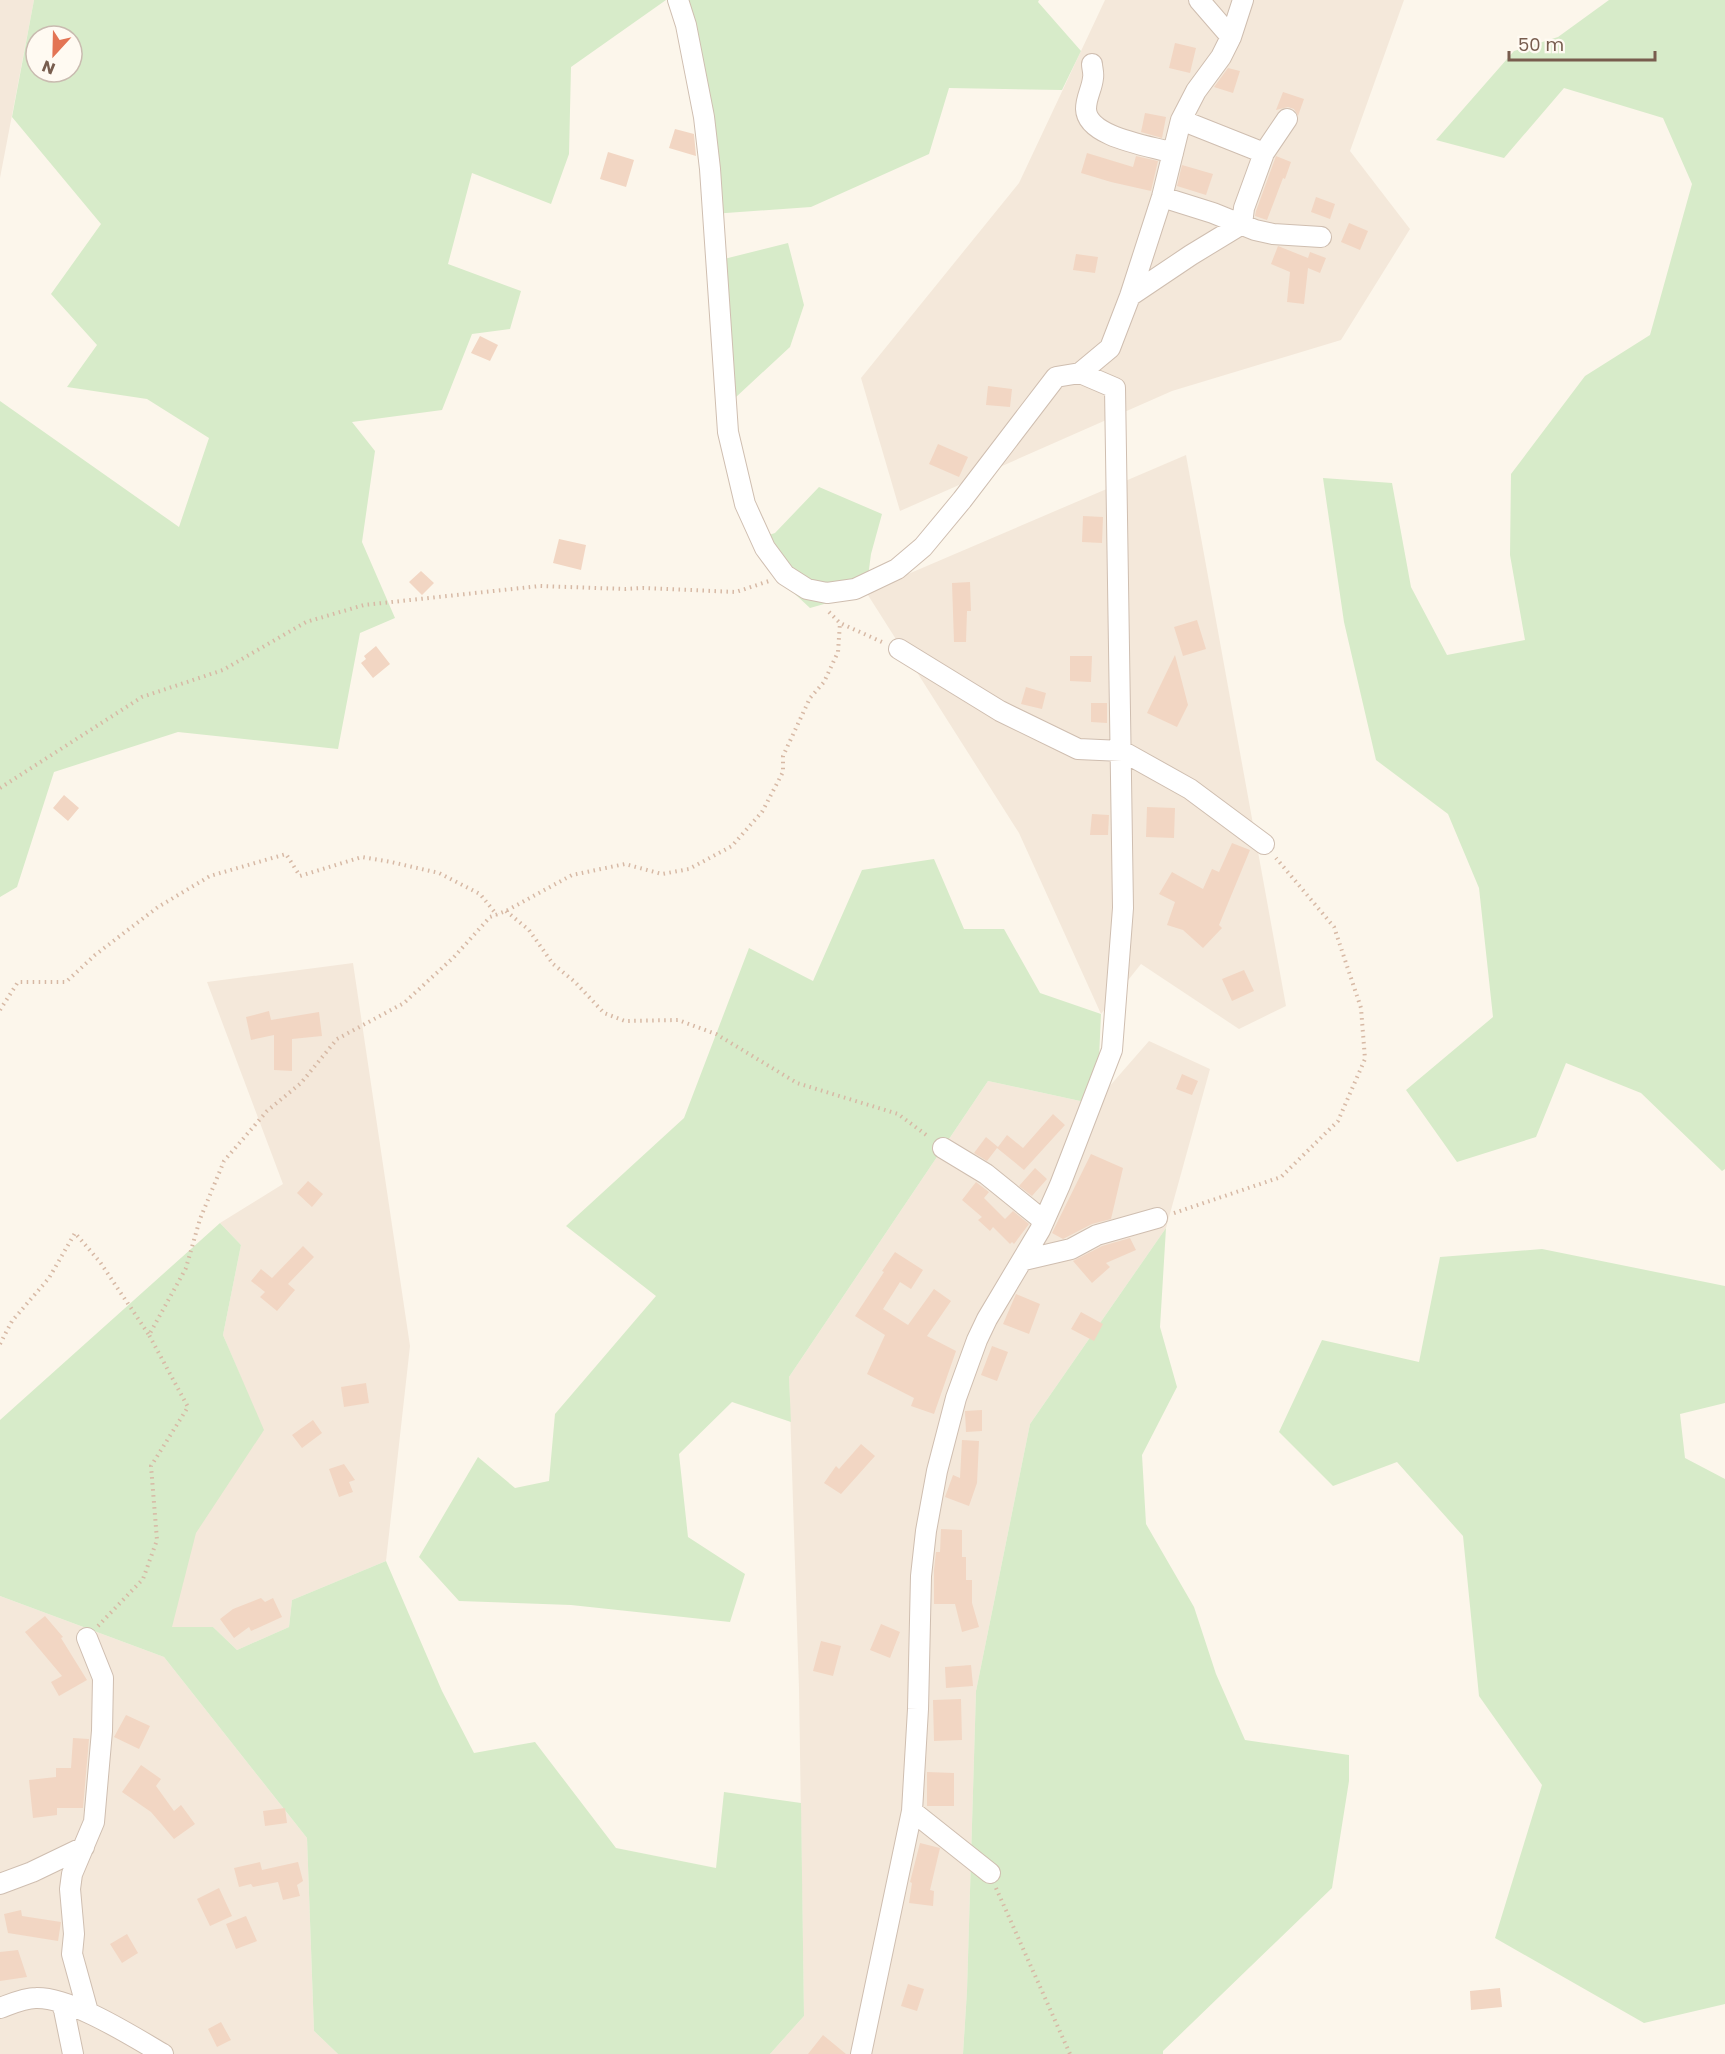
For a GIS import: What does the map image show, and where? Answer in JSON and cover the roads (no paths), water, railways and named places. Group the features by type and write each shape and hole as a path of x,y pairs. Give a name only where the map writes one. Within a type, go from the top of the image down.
{"street":[{"path":"678,0 686,25 704,117 722,319 728,432 745,504 765,548 785,575 807,589 826,592 855,589 897,569 923,546 962,500 1056,377 1080,373 1110,348 1130,296 1162,197 1181,120 1204,78 1221,57 1232,37 1243,0"},
{"path":"1199,0 1232,37"},
{"path":"1092,64 1094,79 1087,95 1086,112 1094,125 1110,135 1173,153"},
{"path":"1242,224 1244,208 1264,153 1287,119"},
{"path":"1181,120 1264,153"},
{"path":"1162,197 1273,234 1321,237"},
{"path":"1130,296 1242,224"},
{"path":"861,2054 912,1811 918,1709 921,1576 926,1531 956,1398 987,1318 1024,1260 1044,1221 1112,1050 1123,908 1115,388 1080,373"},
{"path":"899,649 1000,711 1078,749 1122,751 1190,789 1264,844"},
{"path":"943,1148 986,1174 1044,1221"},
{"path":"1024,1260 1071,1249 1097,1235 1157,1218"},
{"path":"87,1638 103,1678 102,1731 94,1822 72,1874 70,1889 74,1934 72,1954 88,2012"},
{"path":"912,1811 990,1873"},
{"path":"0,1884 32,1872 84,1847"},
{"path":"0,2008 36,1998 61,2003 88,2012 163,2054"},
{"path":"61,2003 73,2054"}]}
